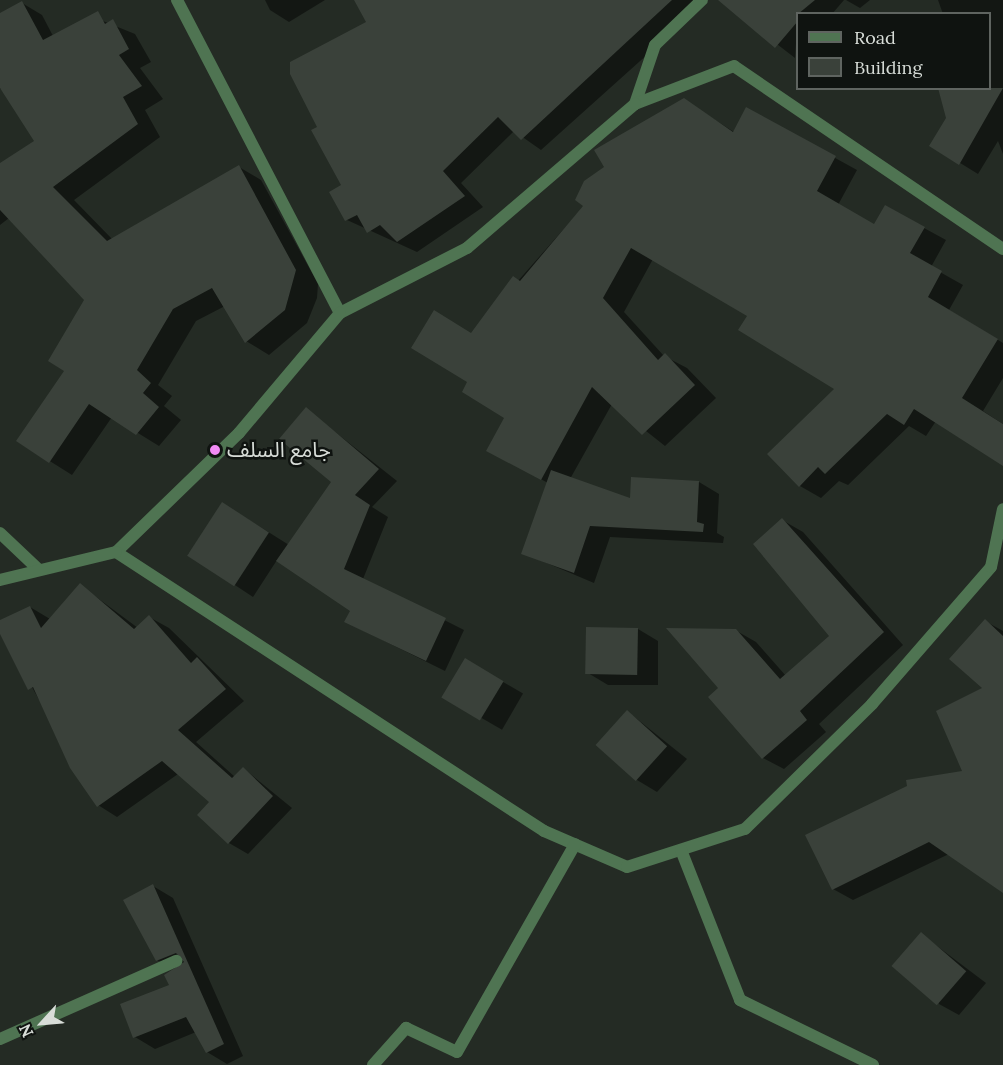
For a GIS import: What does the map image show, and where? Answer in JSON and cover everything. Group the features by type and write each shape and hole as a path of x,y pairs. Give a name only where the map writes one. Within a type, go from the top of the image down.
{"street":[{"path":"177,0 340,313"},
{"path":"635,104 655,45 702,0"},
{"path":"0,580 36,568 116,552 239,433 340,313 467,248 635,104 734,66 1003,249"},
{"path":"116,552 544,831 627,867 745,829 872,705 991,567 1003,509"},
{"path":"0,533 36,568"},
{"path":"373,1065 406,1028 457,1052 575,844"},
{"path":"681,850 740,1000 873,1065"},
{"path":"0,1039 176,961"}],"building":[{"path":"354,0 672,0 521,140 498,117 443,171 465,196 397,242 380,225 367,233 357,215 345,221 329,192 341,185 311,130 317,127 290,74 290,62 366,22"},
{"path":"718,0 815,0 800,12 796,12 796,23 775,48"},
{"path":"22,1 43,40 98,11 105,24 113,19 129,49 119,55 142,86 123,97 138,124 53,187 107,241 239,165 296,270 285,310 245,343 212,288 173,309 137,370 151,383 143,393 159,407 136,435 89,404 49,463 16,441 64,371 48,361 84,300 0,210 0,163 34,141 0,88 0,13"},
{"path":"1003,88 959,165 929,146 946,118 939,90"},
{"path":"684,98 733,132 746,107 836,156 817,191 874,224 885,205 925,227 910,253 942,271 928,297 998,339 962,398 1003,424 1003,466 914,409 904,425 887,414 825,474 818,467 799,487 767,454 834,389 738,330 747,316 631,248 603,298 658,360 665,353 695,385 642,435 592,387 541,480 486,451 504,418 462,392 467,382 411,348 434,310 471,333 513,276 520,281 583,206 575,200 584,181 604,167 594,150"},
{"path":"306,407 379,469 355,495 370,505 344,569 446,618 426,661 344,622 350,611 276,561 331,482 279,439"},
{"path":"551,470 630,498 631,477 699,481 697,522 704,524 703,532 590,526 574,573 521,554"},
{"path":"222,502 269,532 234,586 187,556"},
{"path":"782,518 884,632 800,711 807,720 762,759 708,697 718,688 666,628 736,629 780,679 829,636 753,544"},
{"path":"80,583 134,629 149,615 191,663 197,657 226,689 178,730 232,778 243,767 273,796 228,844 197,815 209,802 162,761 97,807 70,768 33,687 28,690 0,634 0,620 30,606 41,628"},
{"path":"985,619 1003,636 1003,893 929,842 832,890 805,835 907,786 906,780 962,771 936,711 982,688 949,659"},
{"path":"586,627 638,628 637,675 585,674"},
{"path":"465,658 504,681 480,721 441,697"},
{"path":"627,710 667,746 636,781 596,745"},
{"path":"153,884 224,1044 206,1053 186,1017 133,1038 120,1004 169,985 164,975 184,962 176,953 156,961 123,900"},
{"path":"921,932 966,971 937,1005 891,966"}],"place":[{"name":"جامع السلف","path":"215,450"}]}
